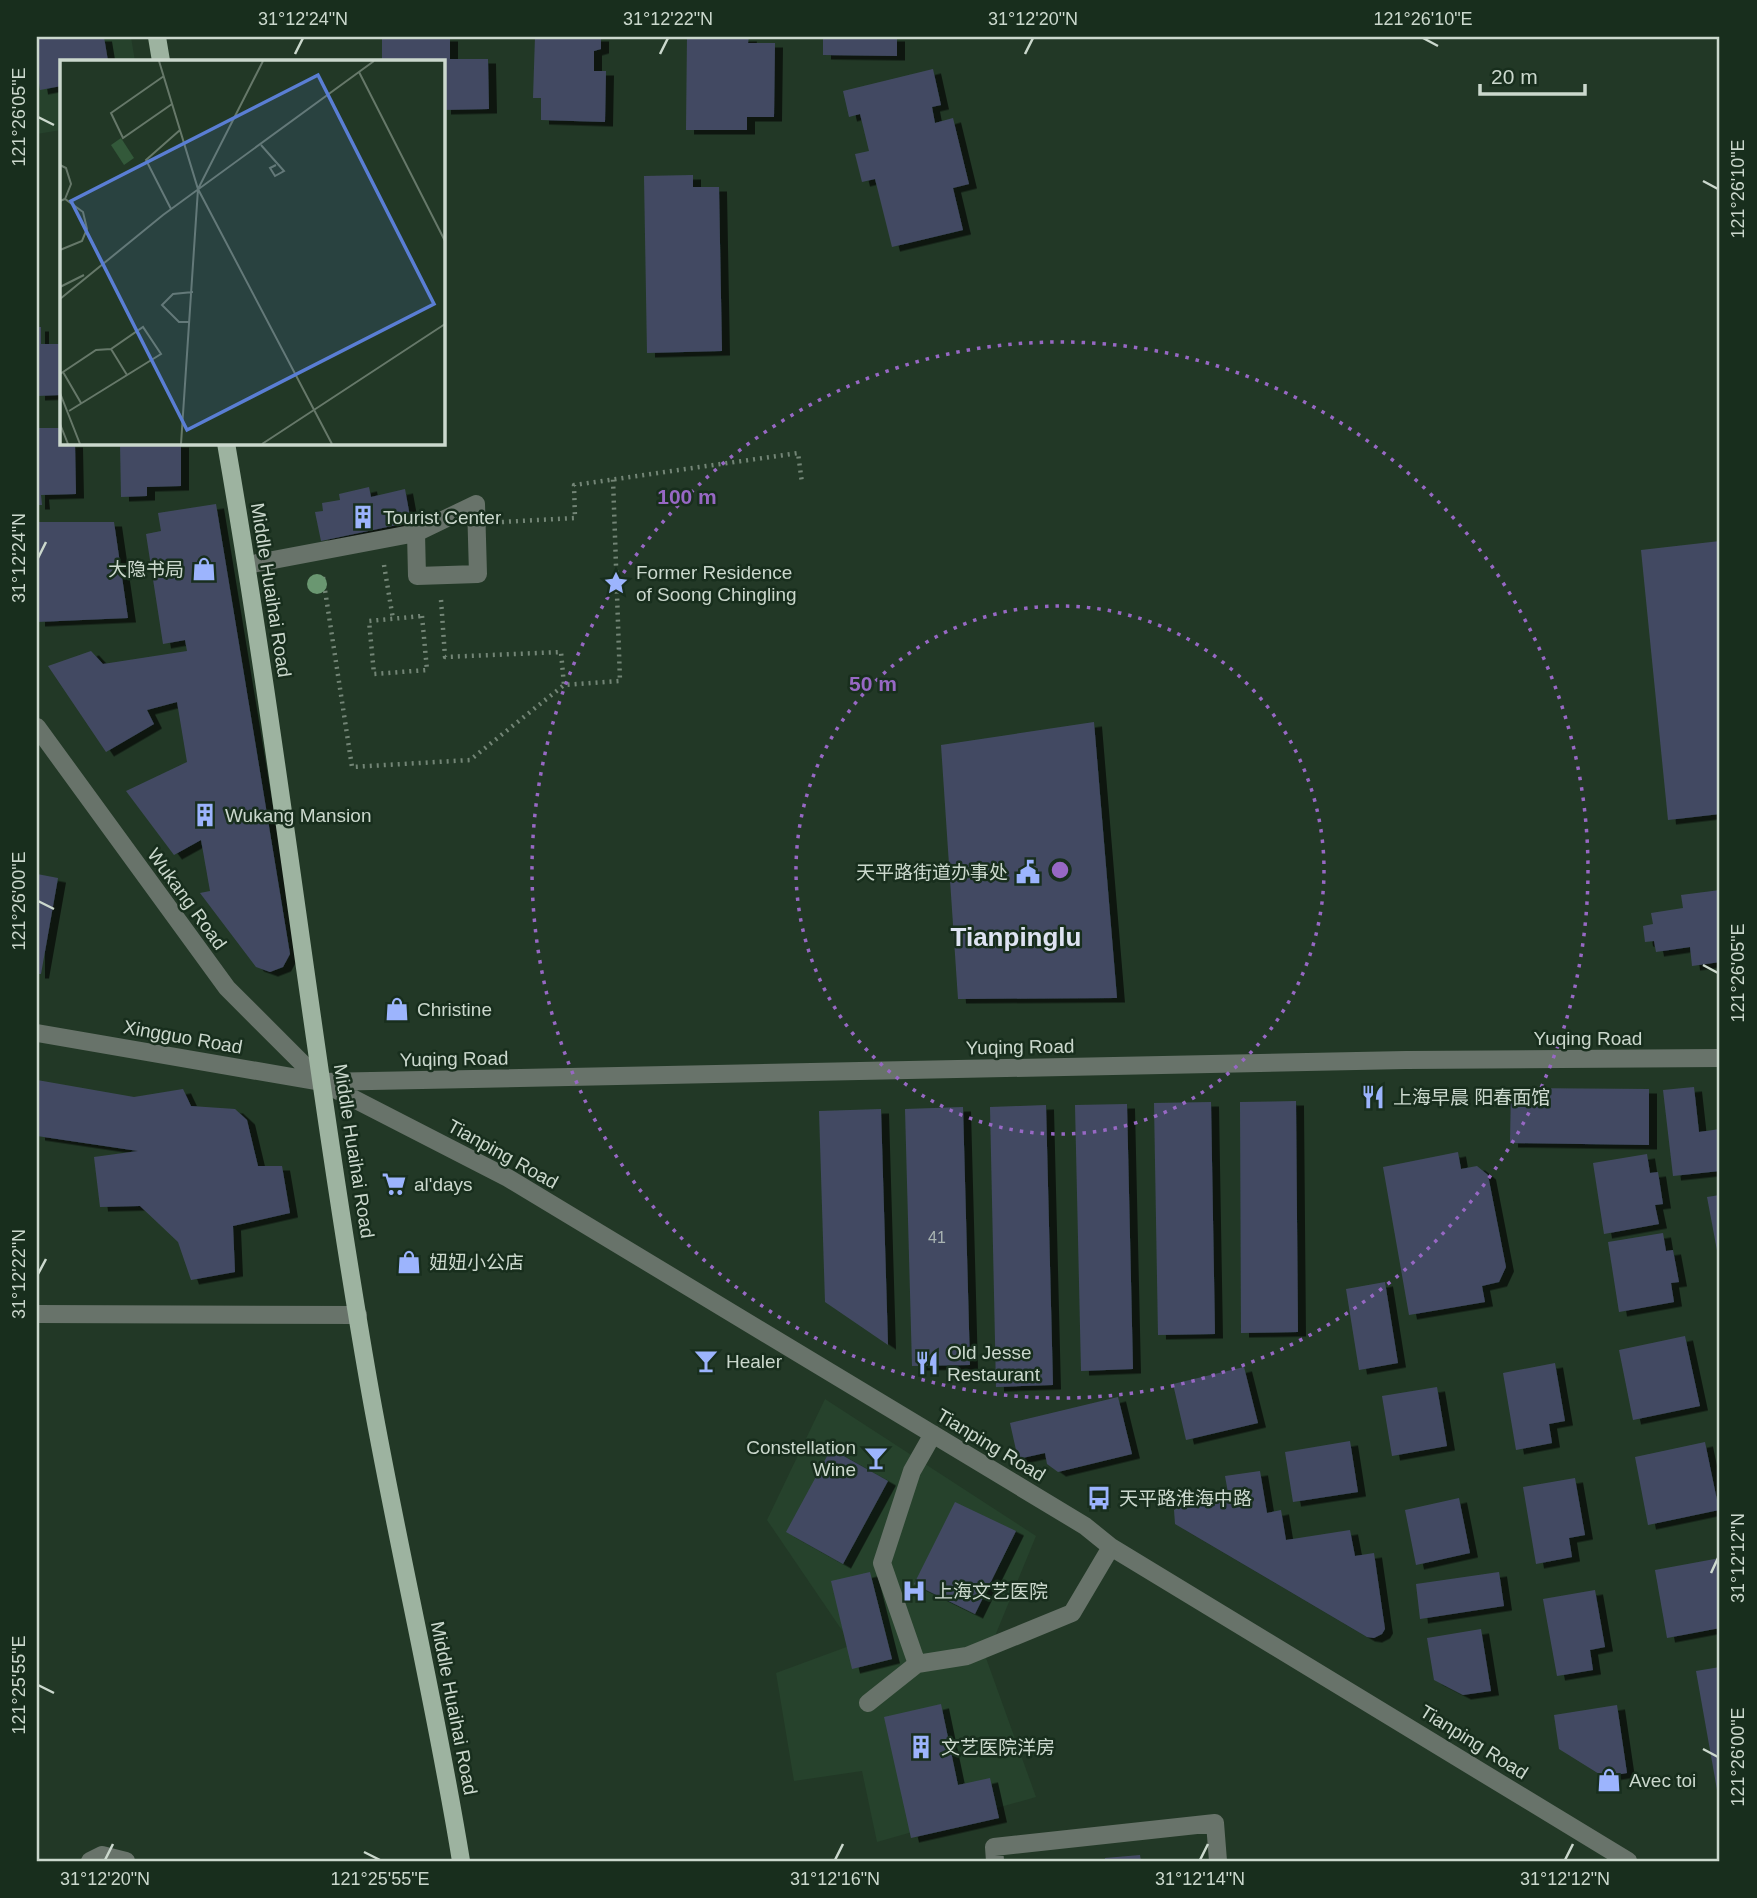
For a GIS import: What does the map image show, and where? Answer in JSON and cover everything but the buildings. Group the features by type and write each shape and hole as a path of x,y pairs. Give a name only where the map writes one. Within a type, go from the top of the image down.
{"main road":[{"path":"157,37 161,60"},
{"name":"Middle Huaihai Road","path":"226,444 247,565 321,1082 358,1315 461,1861"}],"street":[{"path":"247,565 416,533 476,504 478,574 417,576 416,533"},
{"name":"Wukang Road","path":"37,727 226,988 321,1082"},
{"name":"Xingguo Road","path":"37,1032 321,1082"},
{"name":"Yuqing Road","path":"321,1082 1392,1060 1720,1058"},
{"name":"Tianping Road","path":"321,1082 508,1178 1085,1526 1111,1547 1628,1861"},
{"path":"37,1314 358,1315"},
{"path":"917,1664 882,1563 912,1471 933,1434"},
{"path":"868,1703 917,1664 967,1656 1072,1614 1111,1547"},
{"path":"995,1861 994,1847 1215,1823 1218,1861"},
{"path":"90,1861 102,1855 125,1861"}],"path":[{"path":"476,523 575,517 574,485 798,453 802,483"},
{"path":"319,551 352,767 470,760 564,685 620,681 613,479"},
{"path":"380,540 393,619"},
{"path":"440,575 445,657 561,652 564,685"},
{"path":"422,616 427,670 374,674 369,621 393,619 422,616"}],"shaded area":[{"path":"37,37 131,37 135,60 60,60 60,130 37,134"},
{"name":"上海文艺医院","path":"825,1399 1036,1536 986,1658 1036,1797 877,1842 862,1771 794,1781 776,1673 852,1645 767,1520"}],"place":[{"name":"Tourist Center","path":"363,517"},
{"name":"大隐书局","path":"204,569"},
{"name":"Former Residence of Soong Chingling","path":"616,583"},
{"name":"Wukang Mansion","path":"205,815"},
{"name":"天平路街道办事处","path":"1028,872"},
{"name":"Christine","path":"397,1009"},
{"name":"上海早晨 阳春面馆","path":"1373,1097"},
{"name":"al'days","path":"394,1184"},
{"name":"妞妞小公店","path":"409,1262"},
{"name":"Healer","path":"706,1361"},
{"name":"Old Jesse Restaurant","path":"927,1363"},
{"name":"Constellation Wine","path":"876,1458"},
{"name":"天平路淮海中路","path":"1099,1498"},
{"name":"上海文艺医院","path":"914,1591"},
{"name":"文艺医院洋房","path":"921,1747"},
{"name":"Avec toi","path":"1609,1780"}],"district":[{"name":"Tianpinglu","path":"1016,937"}]}
